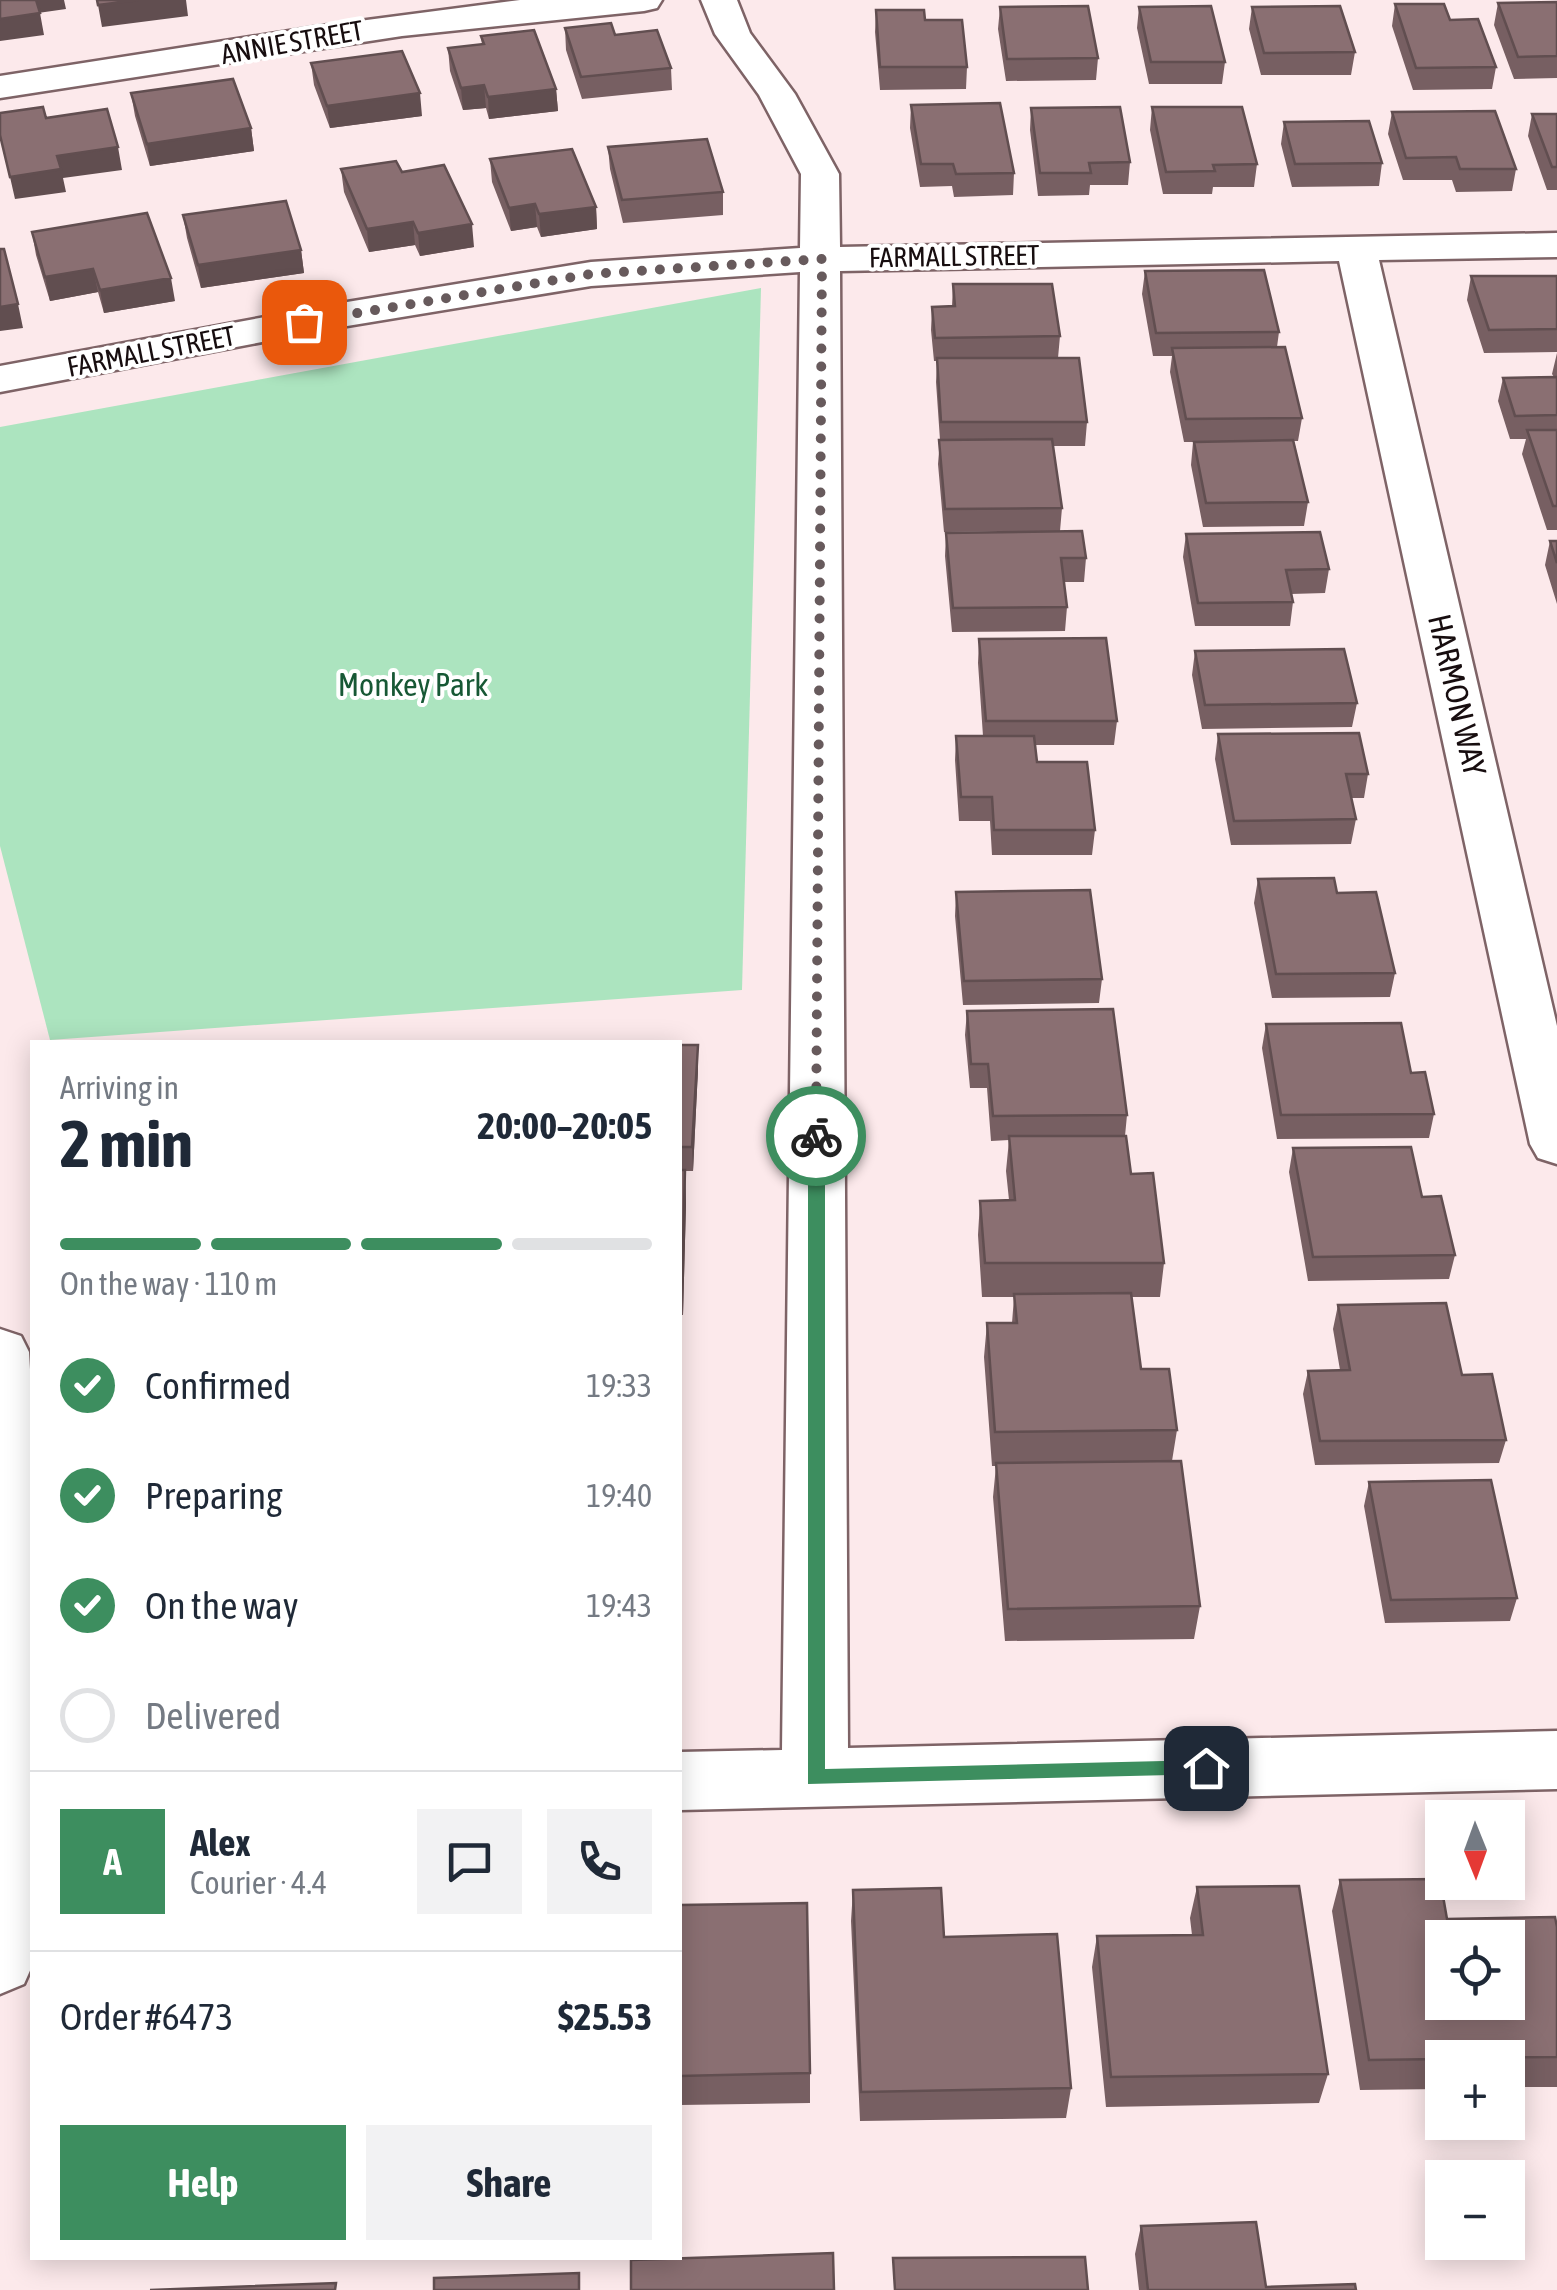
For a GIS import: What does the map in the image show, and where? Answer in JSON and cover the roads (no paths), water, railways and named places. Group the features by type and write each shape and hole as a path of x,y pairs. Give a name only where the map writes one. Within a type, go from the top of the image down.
{"street":[{"name":"ANNIE STREET","path":"0,87 373,28 552,6 644,0"},
{"path":"718,0 734,34 776,94 820,174 815,1778"},
{"name":"FARMALL STREET","path":"0,380 591,274 822,259 1557,244"},
{"name":"HARMON WAY","path":"1356,247 1557,1144"},
{"path":"0,1352 28,1796 0,1962"},
{"path":"682,1781 1557,1760"}],"park label":[{"name":"Monkey Park","path":"413,685"}]}
